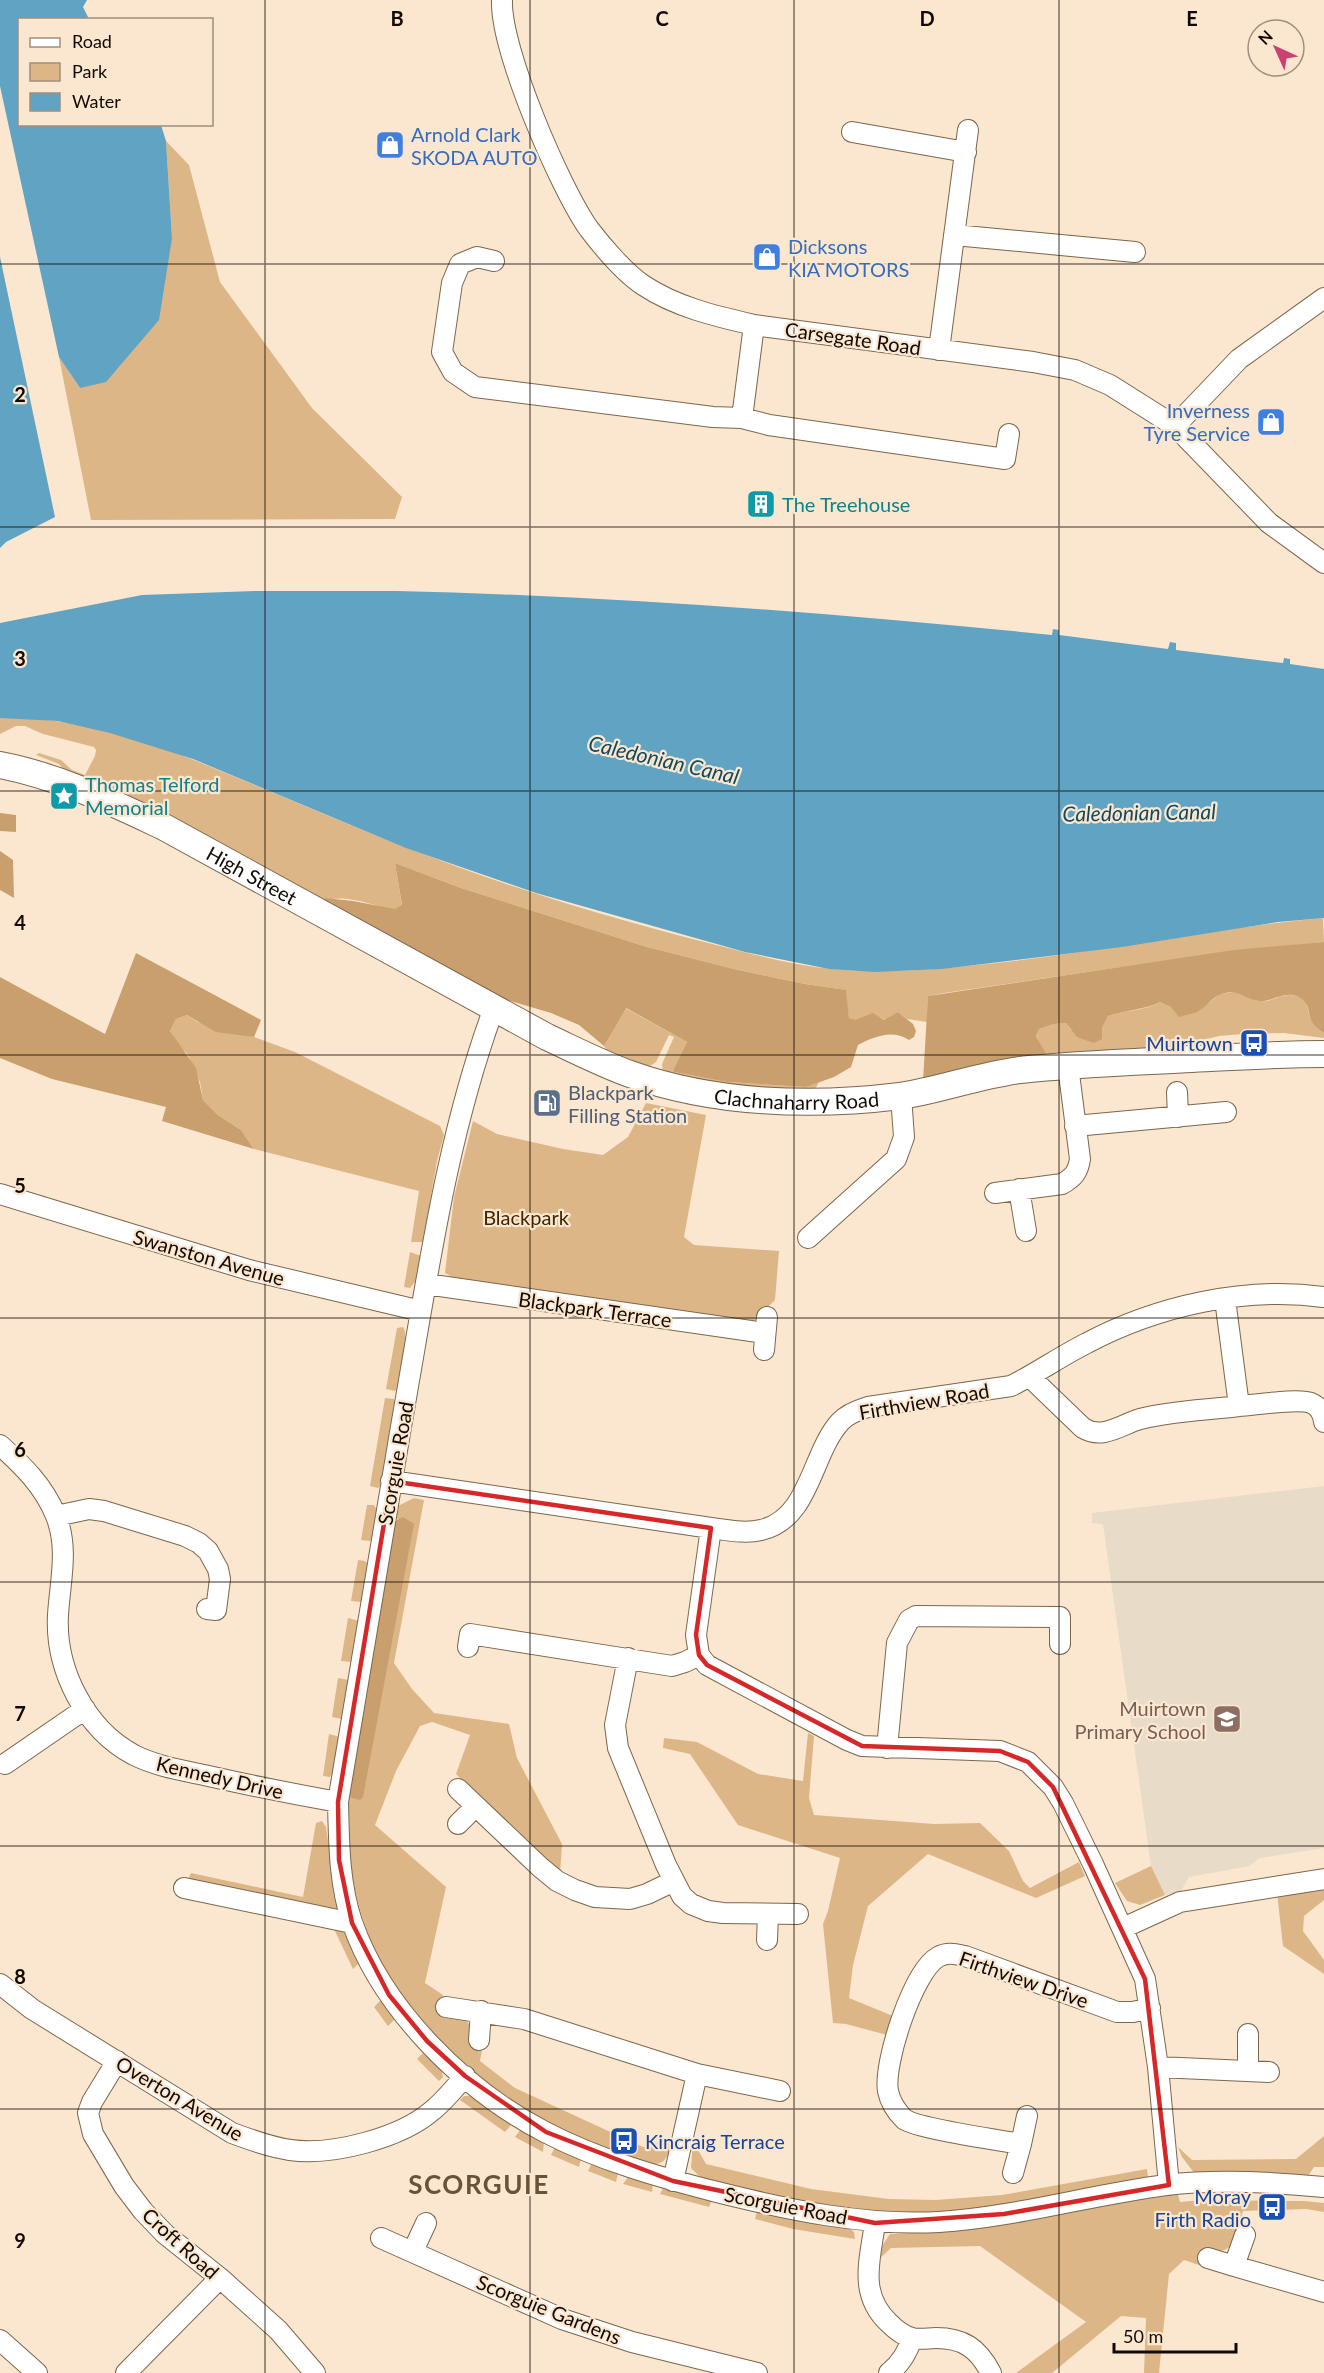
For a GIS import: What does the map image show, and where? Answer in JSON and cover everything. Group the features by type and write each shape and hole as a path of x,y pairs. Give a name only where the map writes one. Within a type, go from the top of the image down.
{"main road":[{"name":"High Street","path":"0,765 50,778 99,796 164,827 494,1008"},
{"name":"Clachnaharry Road","path":"494,1008 582,1054 631,1075 665,1085 714,1094 784,1101 902,1096 1017,1071 1068,1066 1324,1054"}],"street":[{"name":"Carsegate Road","path":"502,0 501,9 513,56 532,112 568,194 590,229 642,284 678,304 709,315 754,325 1075,370 1110,385 1175,426 1269,523 1324,563"},
{"path":"939,350 968,130"},
{"path":"852,132 966,152"},
{"path":"954,235 1136,252"},
{"path":"494,261 477,257 460,264 452,283 442,352 453,372 475,387 713,417 742,418 770,425 1005,459 1009,434"},
{"path":"1175,426 1239,359 1324,298"},
{"path":"742,418 754,325"},
{"name":"Scorguie Road","path":"494,1008 478,1050 448,1163 391,1481 338,1802 339,1860 352,1923 369,1959 406,2018 465,2076 520,2118 604,2158 674,2181 748,2199 875,2223 939,2222 1004,2214 1169,2185 1239,2182 1324,2187"},
{"path":"995,1193 1062,1184 1072,1179 1078,1170 1080,1159 1068,1066"},
{"path":"1177,1092 1178,1117"},
{"name":"Clachnaharry Road","path":"808,1238 896,1159 904,1137 902,1096"},
{"path":"1075,1126 1226,1112"},
{"path":"1019,1190 1026,1231"},
{"name":"Swanston Avenue","path":"0,1194 249,1270 421,1311"},
{"name":"Blackpark Terrace","path":"426,1284 765,1333"},
{"name":"Firthview Road","path":"391,1481 739,1532 762,1530 781,1521 800,1501 832,1434 840,1421 852,1412 868,1407 1001,1388 1030,1377 1087,1343 1119,1328 1170,1311 1225,1299 1268,1295 1324,1297"},
{"path":"1225,1299 1239,1406"},
{"path":"1030,1377 1091,1433 1100,1434 1143,1418 1299,1401 1311,1403 1319,1409 1324,1422"},
{"name":"Kennedy Drive","path":"0,1445 40,1486 56,1516 64,1564 58,1615 62,1660 72,1688 100,1729 134,1755 159,1765 266,1789 338,1802"},
{"path":"56,1516 89,1509 104,1510 185,1536 199,1543 213,1560 220,1579 216,1610 207,1609"},
{"path":"711,1528 696,1635 699,1655 708,1665 719,1673 862,1746 1000,1751 1028,1762 1053,1787 1063,1803 1123,1928 1145,1979 1158,2067 1169,2185"},
{"path":"887,1748 897,1643 909,1620 916,1616 1060,1617 1060,1644"},
{"path":"468,1647 470,1634 672,1666 699,1655"},
{"path":"628,1658 615,1725 618,1748 682,1896 699,1908 723,1914 798,1914"},
{"path":"7,1766 85,1709"},
{"path":"458,1789 540,1867 557,1881 575,1890 596,1897 630,1899 647,1894 674,1881"},
{"path":"458,1824 476,1806"},
{"path":"1123,1928 1180,1902 1324,1879"},
{"path":"184,1888 352,1923"},
{"path":"767,1940 768,1914"},
{"name":"Firthview Drive","path":"1021,2144 922,2126 905,2120 893,2105 888,2090 899,2024 918,1980 929,1964 938,1957 951,1953 965,1956 1117,2012 1133,2012 1150,2008"},
{"name":"Overton Avenue","path":"0,1984 32,2009 232,2133 291,2150 329,2149 367,2144 432,2111 465,2076"},
{"path":"446,2007 524,2019 697,2074 780,2091"},
{"path":"479,2040 481,2011"},
{"path":"1248,2034 1248,2071"},
{"name":"Croft Road","path":"117,2061 92,2102 88,2113 93,2134 124,2186 165,2234 220,2278 278,2331 315,2373"},
{"path":"1158,2067 1269,2072"},
{"path":"674,2181 697,2074"},
{"path":"1013,2173 1027,2116"},
{"path":"413,2251 426,2223"},
{"path":"875,2223 867,2276 870,2295 878,2312 895,2328 912,2338 959,2340 973,2349 991,2373"},
{"path":"1234,2265 1245,2235"},
{"name":"Scorguie Gardens","path":"381,2238 562,2319 632,2342 757,2373"},
{"path":"1208,2258 1324,2292"},
{"path":"126,2373 220,2278"},
{"path":"889,2373 907,2354 912,2338"},
{"path":"0,2340 37,2373"}],"highlighted area":[{"path":"391,1481 711,1528 696,1635 699,1655 707,1665 862,1746 1000,1751 1028,1762 1053,1787 1145,1979 1169,2185 1004,2214 875,2223 673,2181 546,2132 465,2076 427,2041 389,1995 352,1923 339,1860 338,1802"}],"shaded area":[{"path":"0,813 16,815 16,832 0,831"},
{"path":"0,851 13,860 14,898 0,890"},
{"path":"395,863 461,888 647,947 738,970 846,990 849,1018 855,1020 873,1013 884,1020 898,1012 913,1024 916,1031 914,1037 909,1040 890,1035 877,1037 858,1045 851,1067 834,1077 806,1087 727,1082 674,1072 687,1042 626,1008 604,1046 579,1025 551,1013 500,998 323,902 325,898 395,909 402,905"},
{"path":"1324,942 1324,1033 1313,1024 1306,1004 1297,996 1286,995 1259,1001 1231,992 1219,995 1197,1012 1179,1017 1171,1007 1160,1002 1108,1016 1102,1028 1102,1039 1094,1043 1077,1037 1066,1023 1054,1024 1039,1029 1036,1037 1046,1056 923,1081 928,996 1234,950"},
{"path":"136,953 261,1020 254,1037 216,1032 187,1015 176,1019 170,1031 196,1068 203,1100 218,1115 241,1130 254,1149 162,1121 166,1107 52,1079 0,1058 0,977 105,1034"},
{"name":"Muirtown Primary School","path":"1324,1486 1324,1848 1260,1858 1250,1866 1189,1877 1181,1891 1165,1895 1151,1866 1103,1524 1092,1523 1092,1513"},
{"path":"403,1517 414,1524 363,1797 360,1800 349,1797 395,1521"}],"green space":[{"path":"166,141 189,165 220,282 312,408 402,497 395,519 91,520 59,357 80,388 172,238"},
{"path":"0,718 66,723 132,738 487,877 658,930 755,955 810,966 873,971 955,967 1037,958 1323,918 1324,942 1181,959 928,996 927,1022 907,1019 898,1012 885,1020 873,1014 855,1021 849,1018 845,990 738,970 647,947 461,888 395,863 402,906 395,910 340,898 323,902 66,773 59,764 36,755 39,753 61,760 72,770 85,775 95,756 94,747 43,734 25,726 16,726 0,734"},
{"path":"1235,992 1262,1001 1288,995 1297,996 1305,1002 1313,1024 1324,1033 1324,1038 1284,1033 1243,1034 1219,1036 1163,1050 1046,1056 1036,1038 1039,1029 1054,1024 1066,1023 1071,1030 1102,1028 1108,1016 1160,1002 1171,1007 1198,1011 1220,994"},
{"path":"625,1008 687,1042 674,1072 727,1082 806,1087 819,1082 814,1091 733,1088 663,1071 662,1064 674,1037 669,1035 656,1062 647,1068 609,1054 604,1046"},
{"path":"187,1015 198,1022 254,1037 295,1052 440,1126 444,1135 437,1161 423,1242 411,1242 419,1191 254,1149 241,1130 218,1115 203,1100 200,1082 188,1055 170,1031 176,1019"},
{"name":"Blackpark","path":"646,1103 706,1115 684,1237 694,1245 779,1251 775,1300 752,1323 457,1280 445,1273 454,1197 473,1121 497,1134 563,1149 603,1155 628,1137"},
{"path":"410,1252 421,1256 418,1278 410,1288 404,1287"},
{"path":"403,1327 406,1339 404,1356 399,1387 395,1391 386,1389 397,1328"},
{"path":"385,1398 394,1399 396,1402 378,1488 370,1486"},
{"path":"414,1498 424,1500 394,1663 412,1689 434,1713 509,1724 517,1758 562,1844 560,1875 456,1774 470,1735 432,1722 420,1726 396,1771 375,1825 446,1887 425,1983 443,1995 440,2014 466,2021 483,2044 480,2061 515,2088 643,2147 671,2139 667,2156 660,2163 649,2164 633,2160 591,2144 533,2115 497,2090 458,2057 421,2019 390,1977 369,1936 356,1895 347,1807 398,1518 395,1521 398,1506"},
{"path":"367,1505 374,1505 377,1510 373,1537 370,1541 361,1540"},
{"path":"358,1560 365,1561 369,1565 361,1602 351,1601"},
{"path":"348,1618 359,1621 351,1662 341,1661"},
{"path":"338,1678 349,1680 342,1719 332,1717"},
{"path":"808,1733 814,1736 809,1798 814,1815 934,1824 980,1823 1009,1851 1023,1881 1030,1888 1079,1862 1085,1876 1036,1898 928,1854 868,1906 853,1965 849,1998 893,2016 887,2035 846,2024 833,2023 823,1924 840,1858 738,1825 690,1754 663,1748 664,1738 697,1742 758,1774 803,1781"},
{"path":"329,1734 340,1737 333,1773 330,1777 323,1776"},
{"path":"322,1821 326,1827 338,1909 335,1911 187,1882 191,1873 303,1897 316,1823"},
{"path":"1151,1866 1165,1895 1140,1905 1127,1901 1115,1883"},
{"path":"1324,1887 1324,1900 1304,1916 1303,1931 1324,1960 1324,1974 1283,1946 1277,1893"},
{"path":"334,1929 345,1930 360,1962 353,1969"},
{"path":"383,2001 395,2019 388,2026 374,2007"},
{"path":"423,2053 441,2069 443,2077 439,2081 417,2059"},
{"path":"464,2096 470,2096 511,2125 505,2132 460,2100"},
{"path":"521,2129 544,2142 543,2152 515,2137"},
{"path":"1324,2136 1324,2167 1314,2167 1308,2176 1195,2174 1182,2157 1178,2147 1192,2160 1296,2159"},
{"path":"693,2141 706,2164 811,2189 889,2199 936,2200 1002,2195 1147,2169 1148,2177 999,2208 909,2216 813,2204 706,2179 691,2168"},
{"path":"555,2147 581,2158 579,2167 551,2155"},
{"path":"592,2163 618,2173 616,2182 588,2171"},
{"path":"629,2176 653,2184 652,2192 623,2184"},
{"path":"664,2186 712,2200 709,2207 660,2194"},
{"path":"1174,2193 1178,2195 1180,2202 1202,2200 1324,2203 1324,2212 1306,2209 1243,2211 1234,2242 1230,2247 1217,2251 1207,2250 1202,2266 1184,2260 1169,2274 1159,2373 1144,2373 1146,2318 1121,2316 1052,2373 1016,2373 1086,2322 980,2246 891,2248 878,2260 882,2246 890,2234 927,2231"},
{"path":"757,2211 847,2227 854,2232 855,2239 793,2229 755,2219"}],"water":[{"path":"0,0 87,0 83,7 88,18 18,18 18,126 161,126 166,141 172,238 159,320 106,382 80,388 59,357 0,86"},
{"path":"0,257 55,517 6,542 0,548"},
{"name":"Caledonian Canal","path":"255,591 396,591 561,597 725,607 1052,635 1053,629 1059,630 1059,635 1168,649 1170,642 1176,643 1176,650 1283,663 1284,658 1290,659 1290,664 1324,669 1324,918 1278,922 1122,947 942,969 875,972 829,969 745,952 536,893 406,848 193,759 110,733 58,721 0,718 0,623 142,595"}],"place":[{"name":"Arnold Clark SKODA AUTO","path":"390,145"},
{"name":"Dicksons KIA MOTORS","path":"767,257"},
{"name":"Inverness Tyre Service","path":"1271,422"},
{"name":"The Treehouse","path":"761,504"},
{"name":"Thomas Telford Memorial","path":"64,796"},
{"name":"Muirtown","path":"1254,1043"},
{"name":"Blackpark Filling Station","path":"547,1103"},
{"name":"Muirtown Primary School","path":"1227,1719"},
{"name":"Kincraig Terrace","path":"624,2141"},
{"name":"Moray Firth Radio","path":"1272,2207"}],"district":[{"name":"SCORGUIE","path":"479,2184"}]}
